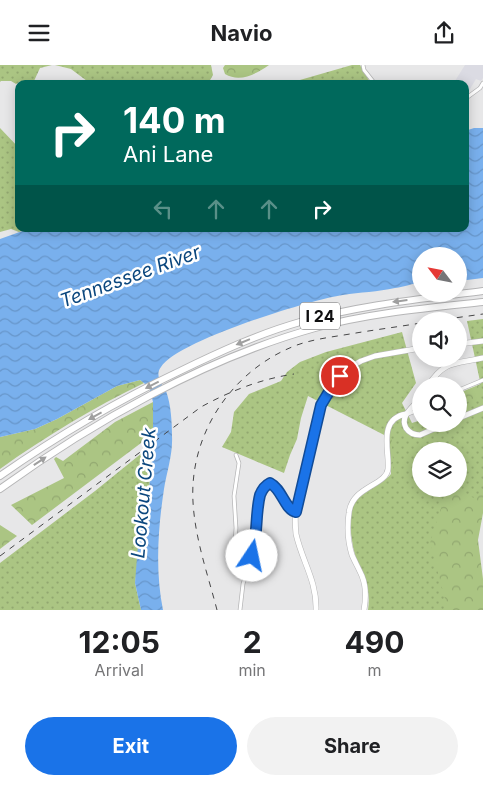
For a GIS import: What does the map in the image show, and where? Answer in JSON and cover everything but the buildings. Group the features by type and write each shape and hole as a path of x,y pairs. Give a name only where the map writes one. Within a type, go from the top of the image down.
{"highway":[{"name":"I 24","path":"0,476 64,433 167,377 239,343 298,322 363,306 483,291"},
{"name":"I 24","path":"0,489 79,436 142,400 248,351 316,328 372,315 483,302"}],"main road":[{"path":"467,343 483,341"},
{"path":"316,610 313,581 297,535 296,512 321,405 333,385 349,368 375,356 412,350"},
{"path":"434,377 446,366 483,358"},
{"path":"364,610 365,585 349,544 350,505 357,495 386,475 388,469 386,439 389,427 397,417 406,414 412,407"},
{"path":"467,414 483,409"},
{"path":"406,414 405,420 408,431 416,435 426,432"}],"street":[{"path":"363,65 364,70 372,80"},
{"path":"469,96 480,88 483,83"},
{"path":"467,387 483,380"},
{"path":"406,414 412,412"},
{"path":"236,455 239,463 234,496 236,528 234,557 238,563 248,567"},
{"path":"240,610 243,584 255,544 260,493 270,483 276,487 289,509 296,512"}],"shaded area":[{"path":"465,65 483,65 483,78 481,81 476,79 469,91 469,80 456,80"}],"green space":[{"path":"0,65 52,65 40,68 34,80 15,80 15,83 11,81 0,82"},
{"path":"55,65 211,65 213,75 210,80 86,80 71,69"},
{"path":"225,65 269,65 248,76 236,78 225,74 223,68"},
{"path":"352,65 360,65 369,80 300,80"},
{"path":"0,128 15,144 15,230 11,229 0,232"},
{"path":"483,319 483,395 467,321"},
{"path":"402,332 414,377 412,377 412,389 402,403 412,423 412,432 467,432 467,402 483,395 483,489 476,499 467,495 467,442 412,442 412,497 444,497 430,543 448,610 368,610 367,586 356,559 352,542 352,512 359,499 389,479 393,466 392,439 308,396 297,439 284,473 222,447 231,432 234,412 249,394 281,381 287,372 300,362 326,352"},
{"path":"140,380 144,383 70,423 0,469 0,437 35,429 117,386"},
{"path":"483,383 483,405 467,411 467,390"},
{"path":"153,402 153,434 32,525 11,505 64,478 54,459 56,457 63,461 115,422"},
{"path":"391,434 412,446 412,497 467,497 467,483 483,472 483,513 478,540 483,579 483,610 369,610 369,586 351,533 351,512 355,502 362,494 391,474 389,439"},
{"path":"153,444 149,491 135,583 141,610 0,610 0,563"},
{"path":"0,525 17,536 0,549"}],"water":[{"name":"Tennessee River","path":"483,128 483,278 468,280 468,247 412,247 412,285 326,298 275,313 191,345 172,357 161,367 158,375 169,402 172,443 159,534 158,565 163,610 141,610 135,583 138,545 149,491 153,444 153,402 149,387 140,380 117,386 35,429 0,437 0,239 20,232 469,232 469,130"}],"railway":[{"path":"467,316 483,314"},
{"path":"217,610 199,543 193,502 194,476 199,452 207,428 220,407 235,387 253,370 274,356 297,345 323,338 412,324"},
{"path":"0,556 201,407 246,386 294,374"}],"route":[{"path":"252,556 260,493 268,483 274,484 289,509 296,512 321,405 340,376"}],"water label":[{"name":"Lookout Creek","path":"143,493"}]}
